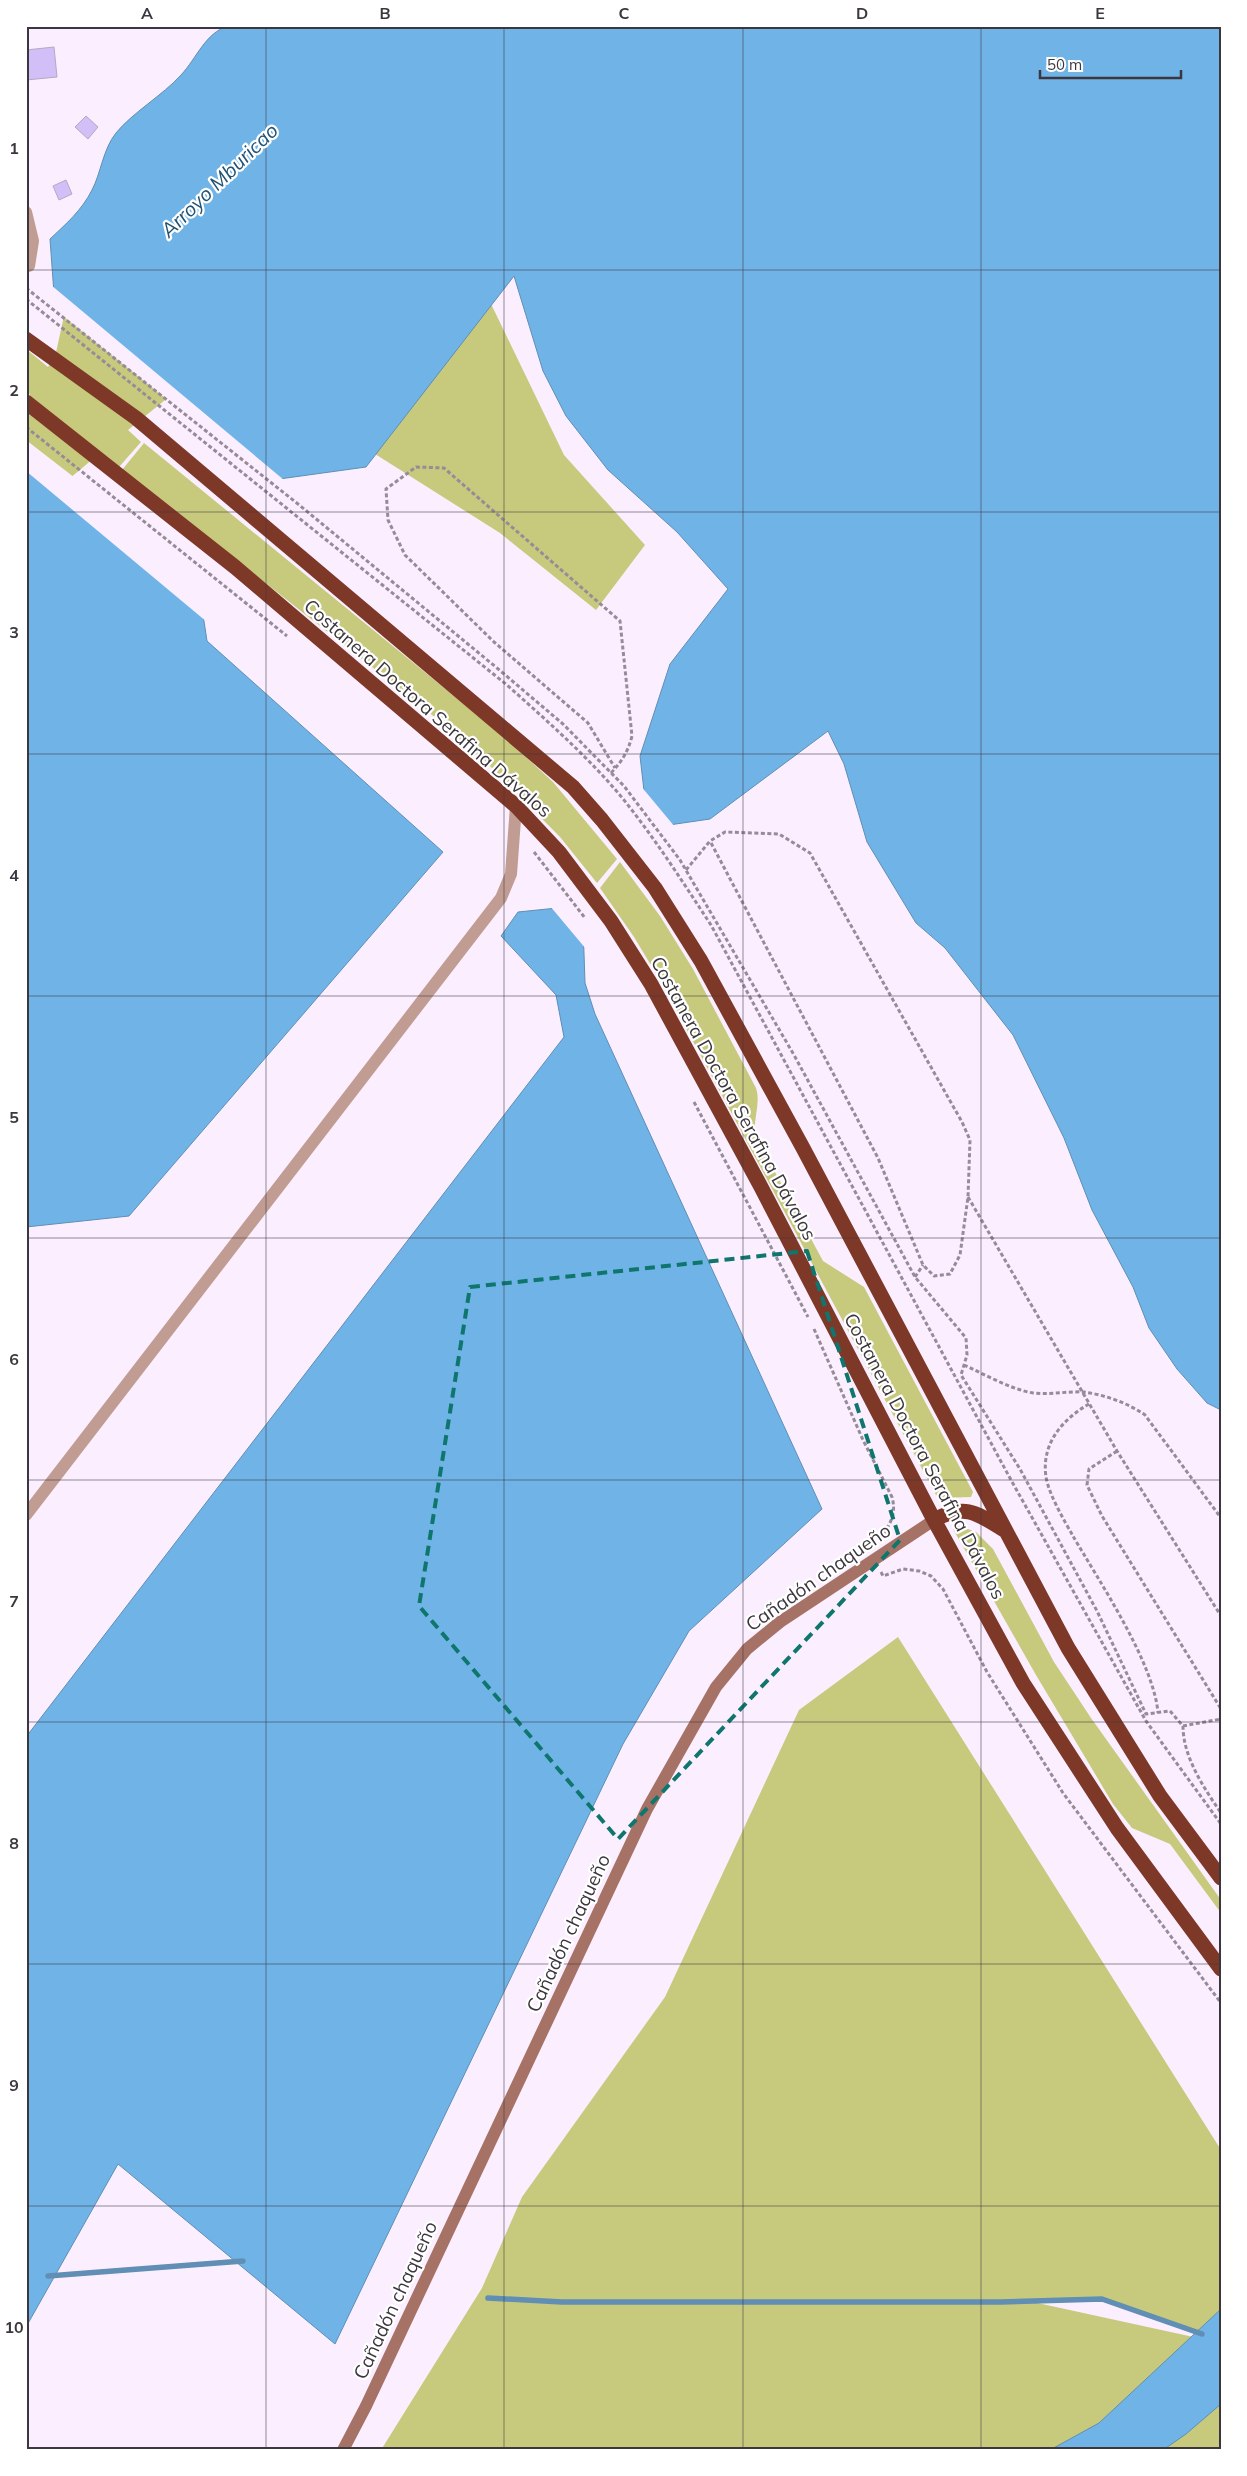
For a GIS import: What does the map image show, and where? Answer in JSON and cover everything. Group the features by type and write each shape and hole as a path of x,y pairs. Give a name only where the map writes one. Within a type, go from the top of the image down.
{"highway":[{"name":"Costanera Doctora Serafina Dávalos","path":"29,341 136,418 271,534 573,787 602,820 654,888 701,961 798,1139 1068,1648 1160,1796 1221,1878"},
{"name":"Costanera Doctora Serafina Dávalos","path":"26,402 235,567 516,806 559,852 611,921 651,984 753,1171 934,1520 1023,1683 1117,1828 1221,1969"},
{"path":"934,1520 949,1512 962,1510 978,1514 1006,1531"}],"main road":[{"name":"Cañadón chaqueño","path":"343,2450 366,2406 647,1809 716,1687 747,1650 780,1622 934,1520"}],"street":[{"path":"26,212 33,241 29,266"},
{"path":"26,1515 501,898 511,874 516,806"}],"path":[{"path":"26,288 298,504 556,718 624,786 686,870 794,1055 915,1277 966,1338 967,1354 961,1375 1020,1469 1098,1611 1146,1714 1170,1711 1183,1726 1183,1740 1189,1755 1208,1794 1221,1813"},
{"path":"26,299 507,685 563,735 620,795 711,925 1011,1480 1146,1721 1221,1824"},
{"path":"26,427 210,574"},
{"path":"611,773 615,768 627,753 632,736 620,621 444,468 416,467 386,490 388,520 405,555 494,642 588,723 615,768"},
{"path":"686,870 710,841 725,832 779,834 810,853 962,1122 970,1140 968,1197 960,1256 950,1274 934,1276 923,1265 878,1158 710,841"},
{"path":"543,865 590,924"},
{"path":"968,1197 1117,1451 1221,1616"},
{"path":"915,1277 923,1265"},
{"path":"964,1365 995,1380 1031,1392 1058,1394 1083,1392 1130,1405 1145,1415 1221,1518"},
{"path":"1089,1404 1073,1413 1058,1427 1048,1452 1046,1477 1062,1516 1133,1643 1152,1683 1158,1713"},
{"path":"1117,1451 1089,1469 1087,1485 1102,1516 1221,1708"},
{"path":"1183,1726 1221,1719"}],"highlighted area":[{"path":"807,1251 900,1540 618,1839 419,1606 470,1287"}],"green space":[{"path":"365,43 564,455 645,545 596,610 500,533 364,447 170,396 128,430 141,442 119,467 101,452 56,490 26,1004 26,400 30,394 26,391 26,349 48,367 55,357 66,307"},
{"path":"144,443 503,736 553,782 617,859 597,883 560,837 484,760 424,708 122,470"},
{"path":"620,862 660,916 693,969 756,1088 758,1099 755,1135 823,1261 864,1287 973,1492 971,1497 940,1498 936,1495 664,987 634,937 600,888"},
{"path":"954,1524 976,1532 993,1549 1054,1662 1091,1718 1221,1900 1221,1913 1170,1844 1132,1828 1113,1804 1036,1675 953,1529"},
{"path":"898,1637 1221,2150 1221,2341 1102,2299 1033,2302 1221,2343 1221,2450 381,2450 482,2288 522,2197 665,1997 799,1710"}],"water":[{"name":"Arroyo Mburicao","path":"228,26 1221,26 1221,1410 1207,1403 1177,1369 1149,1328 1133,1287 1092,1210 1064,1138 1013,1035 945,948 916,923 867,842 844,764 828,731 710,819 662,826 646,808 640,756 670,664 728,589 677,532 608,470 566,416 543,371 514,276 366,467 272,480 55,307 50,239 73,216 88,197 108,146 116,133 130,118 166,90 181,75 213,34"},
{"path":"26,442 197,575 207,641 443,852 129,1216 26,1227"},
{"path":"567,907 583,924 585,983 595,1014 822,1509 689,1631 623,1744 335,2344 118,2164 26,2327 26,1737 564,1037 556,995 501,936 518,912"},
{"path":"1221,2309 1221,2404 1186,2434 1163,2450 1050,2450 1099,2423"}],"pier":[{"path":"51,285 284,480 270,482 54,309"},
{"path":"26,440 199,574 207,622 26,471"},
{"path":"640,785 675,827 661,828 644,809"},
{"path":"568,904 585,923 586,949 550,906"}],"building":[{"path":"54,47 57,77 26,80 26,50"},
{"path":"86,116 98,127 88,139 75,127"},
{"path":"66,180 72,194 59,200 53,186"}],"waterway":[{"path":"48,2276 243,2261"},
{"path":"488,2298 562,2302 1001,2302 1102,2299 1202,2334"}]}
